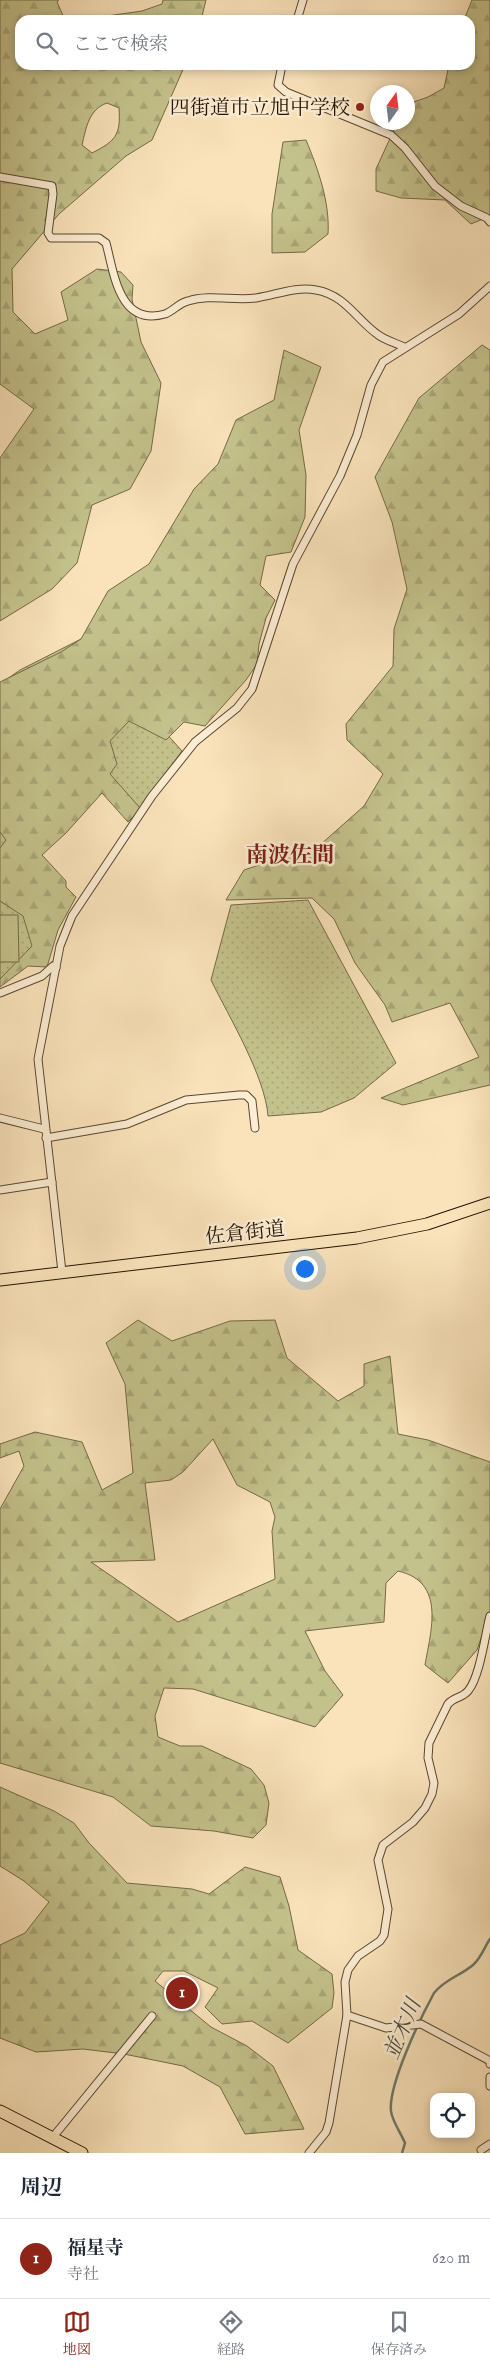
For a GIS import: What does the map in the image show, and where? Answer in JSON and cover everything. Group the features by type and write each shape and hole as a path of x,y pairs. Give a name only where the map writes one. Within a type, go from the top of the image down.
{"main road":[{"name":"佐倉街道","path":"0,1280 357,1238 427,1224 490,1203"},
{"path":"0,2111 65,2142 82,2153"}],"street":[{"path":"298,15 303,0"},
{"path":"281,70 278,86 286,92 391,135 405,148 436,186 461,206 487,218 490,222"},
{"path":"0,177 52,186 54,194 48,233 51,238 99,238 106,242 119,294 127,305 137,312 148,316 166,314 186,301 200,298 255,298 306,288 320,290 337,298 350,306 377,335 404,347"},
{"path":"62,1272 44,1129 38,1059 60,946 72,916 152,796 195,742 237,708 252,689 293,564 340,476 357,435 371,385 383,362 459,314 490,286"},
{"path":"0,993 42,976 53,966 56,968"},
{"path":"46,1138 127,1124 186,1100 240,1095 246,1095 252,1101 255,1128"},
{"path":"0,1118 44,1129"},
{"path":"0,1190 52,1182"},
{"path":"309,2153 326,2132 330,2123 347,2015 345,1982 348,1970 358,1956 380,1941 384,1935 388,1908 378,1860 380,1852 383,1845 390,1838 406,1828 425,1808 432,1794 434,1783 428,1758 429,1743 448,1704 452,1700 463,1696 473,1684 490,1616"},
{"path":"347,2015 386,2028 418,2023 490,2061 490,2064"},
{"path":"53,2137 152,2016"},
{"path":"490,2077 490,2086"},
{"path":"59,2153 65,2142"},
{"path":"481,2150 490,2144"}],"green space":[{"path":"0,0 59,0 57,2 63,15 15,15 15,70 183,70 152,140 126,156 59,214 12,269 13,312 35,334 68,320 61,292 97,269 121,272 133,285 132,299 141,342 161,383 151,451 130,489 92,505 77,563 52,589 0,621 0,458 34,409 0,384","holes":["107,103 119,108 119,125 115,136 106,145 92,153 82,145 89,120 92,114 101,106"]},
{"path":"163,0 206,0 202,15 114,15 142,11 162,4"},
{"path":"472,0 490,0 490,216 471,224 445,200 401,198 376,191 376,169 394,130 415,130 415,102 444,88 448,70 475,70 475,15 466,15"},
{"path":"306,140 319,174 325,198 328,234 305,252 272,253 272,214 283,142"},
{"path":"482,345 490,350 490,1085 403,1105 381,1098 479,1057 450,1003 392,1022 385,1005 355,963 334,919 312,898 226,900 244,870 320,845 364,806 383,774 347,740 346,724 393,666 394,629 407,589 392,522 375,477 419,398"},
{"path":"284,350 321,367 299,430 306,475 305,517 291,552 266,556 260,585 275,600 266,618 259,644 257,664 246,680 205,726 184,722 166,740 129,721 110,741 117,764 110,774 141,809 128,822 102,793 66,833 42,855 66,881 66,887 76,897 58,930 47,967 28,966 0,987 0,979 32,946 23,916 0,901 0,848 6,840 0,832 0,682 61,652 81,639 108,591 149,564 194,489 218,464 236,420 274,400"},
{"path":"81,639 182,751 141,809 112,780 25,855 41,956 0,979 0,684 20,670"},
{"path":"308,900 396,1063 354,1098 321,1112 268,1116 260,1083 253,1065 211,980 231,905"},
{"path":"0,915 18,915 19,962 0,962"},
{"path":"138,1320 172,1341 230,1321 275,1320 287,1358 338,1401 364,1386 364,1364 390,1356 398,1434 428,1440 490,1462 490,1612 477,1650 448,1683 425,1665 432,1623 432,1609 429,1596 423,1585 413,1577 398,1571 386,1583 384,1622 305,1631 325,1671 343,1695 315,1727 193,1689 164,1688 155,1716 158,1737 180,1746 202,1746 251,1769 264,1785 269,1803 266,1825 253,1838 214,1831 151,1826 113,1797 0,1763 0,1509 24,1466 19,1451 0,1458 0,1444 35,1432 82,1442 102,1490 133,1473 125,1384 106,1343","holes":["213,1439 237,1485 270,1502 275,1517 272,1531 275,1579 178,1622 91,1562 155,1560 145,1483 171,1480 183,1472"]},
{"path":"0,1787 54,1811 74,1823 89,1843 127,1883 192,1889 209,1894 245,1867 280,1877 289,1906 298,1950 332,1974 334,1993 332,2008 288,2043 252,2021 222,2024 205,2007 218,1988 184,1971 163,1971 155,1981 211,2027 247,2046 273,2066 304,2129 245,2134 220,2087 183,2066 124,2054 83,2049 36,2052 0,2038 0,1945 25,1933 49,1902 24,1881 0,1866"}],"waterway":[{"name":"並木川","path":"402,2153 405,2143 392,2115 391,2099 406,2051 434,1993 443,1984 473,1965 490,1939"}],"place":[{"name":"四街道市立旭中学校","path":"360,107"},
{"name":"福星寺","path":"182,1993"}],"district":[{"name":"南波佐間","path":"290,854"}]}
